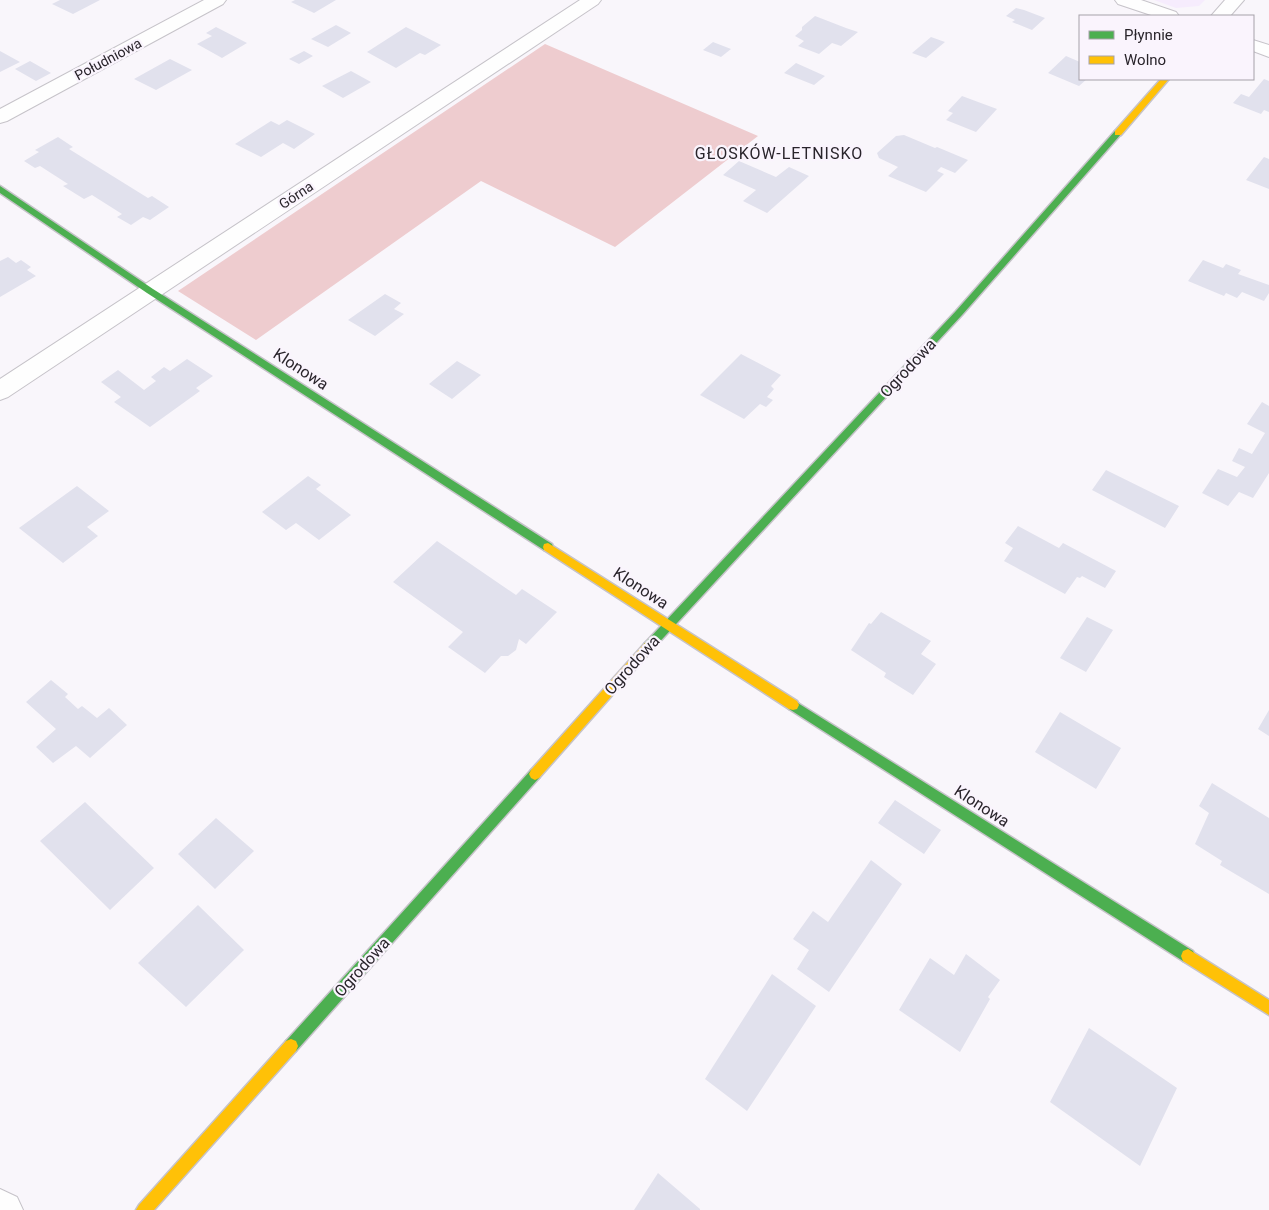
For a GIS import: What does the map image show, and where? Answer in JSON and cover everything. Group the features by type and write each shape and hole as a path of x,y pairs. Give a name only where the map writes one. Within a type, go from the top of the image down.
{"street":[{"name":"Południowa","path":"0,117 217,0"},
{"name":"Górna","path":"0,391 592,0"},
{"path":"1124,0 1167,15"},
{"path":"1221,15 1235,0"},
{"path":"1254,45 1269,51"},
{"name":"Ogrodowa","path":"144,1210 668,625 959,313 1164,80"},
{"name":"Klonowa","path":"0,189 150,291 668,625 1269,1008"},
{"path":"0,1208 4,1210"}],"shaded area":[{"path":"1154,0 1205,0 1199,6 1176,8"},
{"path":"545,44 758,136 615,247 481,181 256,340 178,291"}],"building":[{"path":"60,0 100,0 73,14 52,4"},
{"path":"295,0 336,0 314,13 291,2"},
{"path":"1016,8 1045,18 1032,30 1012,22 1015,20 1006,16"},
{"path":"815,16 858,32 841,46 832,43 819,54 798,46 804,41 795,36"},
{"path":"336,25 351,33 328,47 311,39"},
{"path":"216,27 247,43 222,58 197,44 212,36 206,33"},
{"path":"406,27 441,45 425,55 420,53 396,68 367,52"},
{"path":"931,37 945,42 926,58 912,53"},
{"path":"713,42 731,49 721,57 703,50"},
{"path":"0,51 20,62 0,72"},
{"path":"304,51 313,56 299,64 289,59"},
{"path":"1066,56 1079,62 1079,80 1086,80 1079,86 1048,73"},
{"path":"170,59 192,70 156,90 134,79"},
{"path":"30,61 51,73 36,81 15,69"},
{"path":"796,63 825,76 814,85 784,73"},
{"path":"351,71 371,82 343,98 322,86"},
{"path":"1264,79 1269,81 1269,112 1264,110 1261,114 1233,103 1241,94 1249,97"},
{"path":"962,96 997,109 976,132 946,120 953,113 948,111"},
{"path":"287,120 315,134 294,149 283,143 261,157 235,144 271,121 279,125"},
{"path":"904,135 968,160 955,173 941,167 937,171 944,174 926,192 888,176 898,167 879,158 877,153 896,136"},
{"path":"58,137 73,147 69,149 148,198 152,196 169,207 150,220 143,217 131,225 117,217 122,214 92,195 84,199 63,186 68,184 40,166 35,168 24,161 39,152 35,150"},
{"path":"1264,157 1269,159 1269,189 1246,180"},
{"path":"739,161 776,177 789,167 809,176 767,213 743,201 756,190 723,175"},
{"path":"8,257 16,263 21,260 31,267 27,270 36,276 0,297 0,261"},
{"path":"1203,260 1223,268 1226,264 1241,270 1238,274 1269,285 1269,293 1264,301 1242,292 1237,298 1226,293 1224,296 1188,281"},
{"path":"385,294 401,303 394,309 404,314 375,336 348,320"},
{"path":"741,354 781,375 771,386 774,389 767,397 773,400 766,407 760,404 744,419 700,395"},
{"path":"187,359 213,376 196,388 200,391 150,427 114,402 121,397 101,382 118,370 144,390 156,381 151,377 164,367 170,371"},
{"path":"457,361 481,375 452,399 429,384"},
{"path":"1262,402 1269,406 1269,473 1253,498 1239,492 1228,506 1202,493 1218,469 1237,477 1245,467 1232,461 1239,448 1252,454 1265,433 1247,424"},
{"path":"1106,470 1179,506 1165,528 1092,490"},
{"path":"308,476 321,485 316,489 351,515 319,540 296,523 286,530 262,512"},
{"path":"77,486 109,511 87,527 98,536 63,563 19,528"},
{"path":"1018,526 1059,548 1063,543 1116,571 1105,588 1082,576 1080,578 1077,577 1065,594 1004,561 1013,548 1005,543"},
{"path":"437,541 516,595 522,589 557,612 526,644 519,639 516,650 508,656 501,656 485,673 448,647 463,632 393,582"},
{"path":"881,612 931,641 921,654 936,664 913,695 884,677 886,673 851,650 869,623 871,624"},
{"path":"1087,617 1113,630 1086,672 1060,658"},
{"path":"51,680 68,694 65,697 78,709 82,706 97,718 109,708 127,725 90,758 76,746 53,763 36,747 56,729 26,702"},
{"path":"1269,710 1269,736 1258,729"},
{"path":"1060,712 1121,748 1096,789 1035,752"},
{"path":"1212,783 1269,818 1269,894 1220,865 1222,861 1195,844 1209,813 1199,806"},
{"path":"895,800 941,830 924,854 878,823"},
{"path":"85,802 154,868 110,910 40,841"},
{"path":"216,818 254,851 215,889 178,854"},
{"path":"871,860 902,884 829,992 797,969 809,950 793,939 813,911 828,922"},
{"path":"198,905 244,950 186,1007 138,963"},
{"path":"966,954 1000,980 988,997 990,999 960,1052 899,1010 930,958 954,975"},
{"path":"772,974 816,1006 747,1111 705,1079"},
{"path":"1089,1028 1177,1088 1140,1166 1050,1102"},
{"path":"658,1173 700,1209 700,1210 634,1210"}],"traffic: fast":[{"path":"649,646 959,313 1118,133"},
{"path":"0,189 150,291 548,547"},
{"path":"793,705 1188,956"},
{"path":"291,1046 535,774"}],"traffic: slow":[{"path":"1118,133 1164,80"},
{"path":"548,547 793,705"},
{"path":"535,774 649,646"},
{"path":"1188,956 1269,1008"},
{"path":"144,1210 291,1046"}],"district":[{"name":"GŁOSKÓW-LETNISKO","path":"779,153"}]}
